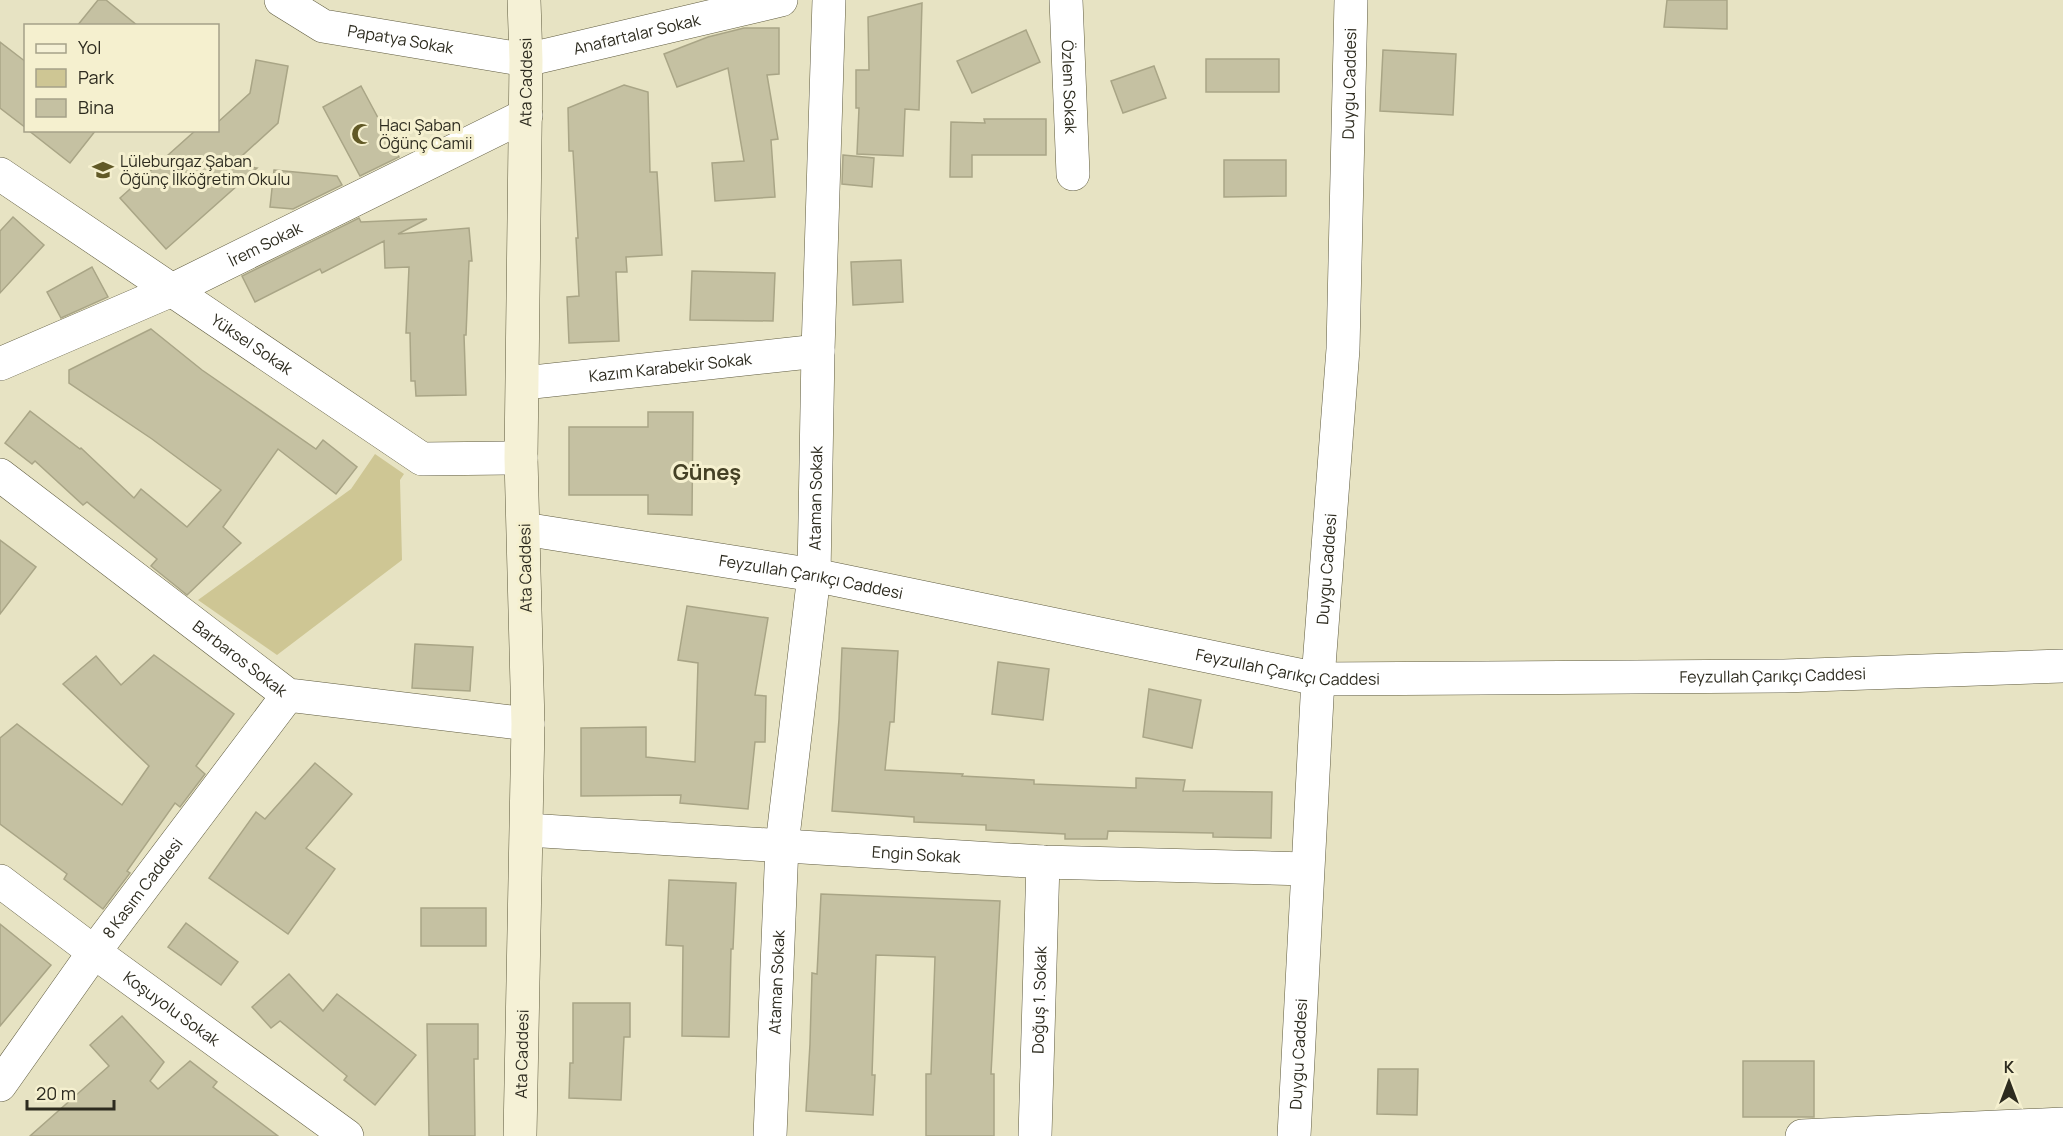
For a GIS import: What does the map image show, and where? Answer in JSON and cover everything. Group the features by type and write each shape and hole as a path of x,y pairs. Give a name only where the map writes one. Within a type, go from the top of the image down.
{"street":[{"name":"Papatya Sokak","path":"281,0 322,26 526,60"},
{"name":"Ata Caddesi","path":"520,1136 528,724 521,458 524,383 526,114 524,0"},
{"name":"Anafartalar Sokak","path":"526,60 781,0"},
{"name":"Ataman Sokak","path":"770,1136 782,845 814,575 818,351 829,0"},
{"name":"Özlem Sokak","path":"1066,0 1073,174"},
{"name":"Duygu Caddesi","path":"1294,1136 1318,679 1343,349 1351,0"},
{"name":"İrem Sokak","path":"0,364 172,290 526,114"},
{"name":"Yüksel Sokak","path":"0,174 422,459 521,458"},
{"name":"Kazım Karabekir Sokak","path":"524,383 818,351"},
{"name":"Barbaros Sokak","path":"0,475 288,695 528,724"},
{"name":"Feyzullah Çarıkçı Caddesi","path":"524,530 814,575 1318,679 1784,676 2063,666"},
{"name":"8 Kasım Caddesi","path":"0,1085 94,952 288,695"},
{"name":"Engin Sokak","path":"527,830 1043,862 1307,869"},
{"name":"Doğuş 1. Sokak","path":"1035,1136 1043,862"},
{"name":"Koşuyolu Sokak","path":"0,881 347,1136"},
{"path":"1802,1136 2063,1124"}],"green space":[{"path":"375,454 404,474 400,480 402,560 277,655 198,600 351,489"}],"building":[{"path":"98,0 106,0 136,24 79,24"},
{"path":"1667,0 1727,0 1727,29 1664,27"},
{"path":"922,3 919,110 905,109 903,156 857,154 859,108 856,108 856,70 869,70 868,17"},
{"path":"744,28 779,28 779,74 767,75 778,139 771,140 775,197 715,201 712,163 744,161 728,68 677,87 664,54 708,37"},
{"path":"1026,30 1040,62 972,93 957,61"},
{"path":"0,42 24,60 24,126 0,108"},
{"path":"1383,50 1456,54 1453,115 1380,111"},
{"path":"1206,59 1279,59 1279,92 1206,92"},
{"path":"256,60 288,66 278,123 232,165 257,168 166,249 120,198 194,132 219,132 219,121 250,93"},
{"path":"1154,66 1166,98 1123,113 1111,81"},
{"path":"624,85 648,92 650,172 657,172 662,255 626,257 627,272 616,272 619,341 569,343 567,297 579,296 573,151 569,151 568,108"},
{"name":"Hacı Şaban Öğünç Camii","path":"361,86 399,157 360,176 323,107"},
{"path":"984,119 1046,119 1046,155 972,155 972,177 950,177 951,122 985,123"},
{"path":"31,132 94,132 70,163"},
{"path":"843,155 874,158 872,187 842,184"},
{"path":"1224,160 1286,160 1286,196 1224,197"},
{"path":"274,170 337,176 342,185 293,209 270,207"},
{"path":"13,217 44,245 0,293 0,231"},
{"path":"359,218 361,222 427,219 398,234 469,228 472,261 469,261 466,335 464,335 466,395 416,396 415,381 411,381 410,333 406,333 409,267 385,268 384,241 322,273 320,269 255,302 242,276"},
{"path":"901,260 903,302 853,305 851,262"},
{"path":"92,267 108,297 61,318 47,292"},
{"path":"692,271 775,273 773,321 690,320"},
{"path":"151,329 202,370 316,449 323,440 357,467 336,494 278,449 223,527 241,543 187,595 151,566 157,559 87,502 83,505 35,461 32,464 5,443 30,411 81,448 134,498 141,489 187,527 221,490 152,439 69,383 69,370"},
{"path":"648,412 693,412 692,515 648,514 648,495 569,495 569,427 648,427"},
{"path":"0,540 36,567 0,614"},
{"path":"687,606 768,618 755,695 766,696 765,742 755,742 748,809 680,803 681,795 581,796 581,728 646,727 646,757 695,762 698,663 678,660"},
{"path":"415,644 473,647 470,691 412,688"},
{"path":"842,648 898,651 894,722 890,722 885,770 1034,780 1034,784 1136,788 1136,778 1185,780 1183,791 1272,792 1271,838 1213,837 1213,833 1108,831 1107,839 1065,839 1065,834 986,830 986,825 914,822 914,817 832,811"},
{"path":"154,655 234,714 196,766 205,774 180,807 175,803 127,871 130,873 103,909 64,879 67,874 0,824 0,738 17,724 122,805 149,766 63,684 96,656 121,685"},
{"path":"998,662 1049,669 1043,720 992,714"},
{"path":"1149,689 1201,700 1192,748 1143,737"},
{"path":"315,763 352,794 306,848 335,869 288,934 209,878 256,812 265,819"},
{"path":"669,880 736,883 733,949 731,949 729,1037 682,1036 683,946 666,945"},
{"path":"821,894 1000,901 991,1074 994,1074 994,1136 926,1136 926,1074 931,1074 935,957 876,955 873,1115 806,1111 812,973 817,974"},
{"path":"421,908 486,908 486,946 421,946"},
{"path":"186,923 238,962 221,985 168,947"},
{"path":"0,924 51,965 0,1026"},
{"path":"289,974 323,1011 337,994 416,1055 375,1105 344,1080 347,1076 280,1021 271,1028 252,1007"},
{"path":"573,1003 630,1003 630,1037 624,1037 621,1100 569,1098 570,1063 573,1063"},
{"path":"122,1016 164,1062 150,1081 158,1089 190,1061 217,1082 213,1087 278,1136 30,1136 109,1066 90,1045"},
{"path":"427,1024 478,1024 478,1059 474,1059 475,1136 429,1136"},
{"path":"1743,1061 1814,1061 1814,1117 1743,1117"},
{"path":"1378,1069 1418,1069 1417,1115 1377,1114"}],"place":[{"name":"Hacı Şaban Öğünç Camii","path":"362,134"},
{"name":"Lüleburgaz Şaban Öğünç İlköğretim Okulu","path":"103,170"}],"district":[{"name":"Güneş","path":"707,472"}]}
